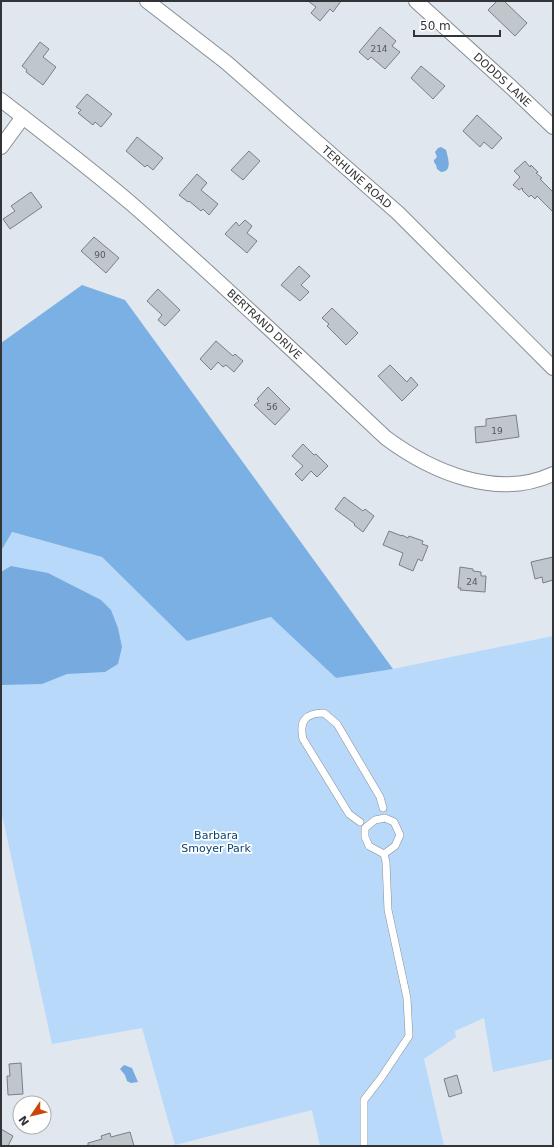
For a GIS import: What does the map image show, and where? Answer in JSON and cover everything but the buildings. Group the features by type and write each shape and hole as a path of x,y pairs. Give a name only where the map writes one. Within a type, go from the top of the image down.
{"street":[{"name":"TERHUNE ROAD","path":"147,1 227,63 398,213 553,368"},
{"name":"DODDS LANE","path":"416,1 553,127"},
{"name":"BERTRAND DRIVE","path":"1,100 132,205 207,271 386,438 404,451 426,464 446,472 497,484 516,484 532,481 553,474"},
{"path":"1,146 24,117"}],"lane":[{"path":"360,822 349,814 303,739 301,730 304,720 314,713 324,713 336,724 380,796 383,808"},
{"path":"364,1146 364,1100 381,1078 409,1036 407,998 388,910 386,862 384,854 369,846 365,837 366,828 375,820 385,818 394,822 400,835 395,846 384,854"}],"green space":[{"name":"Barbara Smoyer Park","path":"11,532 102,557 187,641 272,617 336,678 393,669 553,636 553,1059 493,1072 484,1018 455,1031 456,1037 424,1059 444,1146 320,1146 312,1110 175,1145 142,1028 52,1044 1,810 1,551"}],"shaded area":[{"path":"441,147 446,150 449,164 445,171 441,172 437,169 434,160 437,157 435,152"},
{"path":"82,285 125,300 393,669 336,678 271,617 187,641 102,557 12,532 1,551 1,343"},
{"path":"11,566 48,573 101,600 111,610 118,628 122,647 118,664 105,672 67,674 42,684 1,685 1,572"},
{"path":"124,1065 132,1068 138,1082 131,1083 127,1081 125,1075 120,1069"}]}
